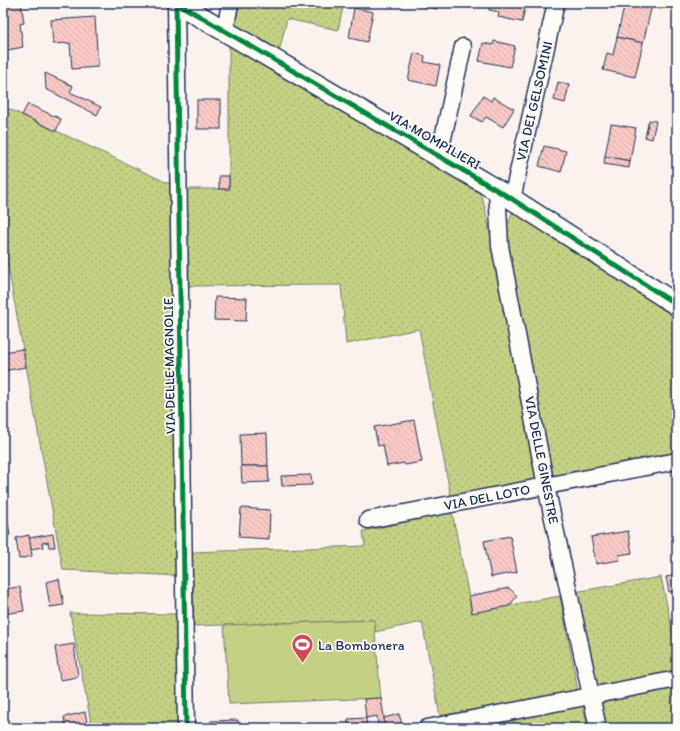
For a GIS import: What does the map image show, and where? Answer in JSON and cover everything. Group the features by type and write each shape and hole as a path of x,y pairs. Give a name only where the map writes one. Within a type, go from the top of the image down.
{"street":[{"name":"VIA MOMPILIERI","path":"177,3 504,195 677,305"},
{"name":"VIA DELLE MAGNOLIE","path":"177,3 186,728"},
{"path":"225,31 230,3"},
{"name":"VIA DEI GELSOMINI","path":"504,195 556,3"},
{"path":"439,156 463,47"},
{"name":"VIA DELLE GINESTRE","path":"504,195 500,246 546,486 598,728"},
{"name":"VIA DEL LOTO","path":"368,520 677,461"},
{"path":"427,728 677,679"}],"green space":[{"path":"238,3 344,3 338,30 287,19 279,52 232,27"},
{"path":"229,45 476,189 482,197 538,472 536,479 528,484 451,498 419,329 346,344 341,285 187,286 185,189 229,189"},
{"path":"3,106 172,185 178,576 63,570 3,239"},
{"path":"512,213 521,214 677,316 677,455 552,477 506,241 506,228"},
{"path":"452,512 472,612 560,596 578,690 440,716 422,622 375,632 375,620 194,626 192,552 365,546 363,531"},
{"path":"661,577 677,653 677,671 595,688 575,592"},
{"path":"70,613 178,614 178,728 92,728"},
{"name":"La Bombonera","path":"375,620 381,698 229,704 224,625"},
{"path":"677,686 677,728 604,728 599,701"},
{"path":"583,704 588,728 460,728"}],"building":[{"path":"3,3 21,3 24,23 20,24 23,47 3,51"},
{"path":"414,3 438,3 437,9 414,5"},
{"path":"490,3 526,3 522,22 498,17 499,12 489,10"},
{"path":"625,3 643,3 652,5 643,43 617,37"},
{"path":"354,8 373,12 367,42 349,38"},
{"path":"95,17 98,67 72,69 70,43 53,44 51,20"},
{"path":"617,37 643,43 635,77 603,70 607,53 613,55"},
{"path":"494,41 515,46 510,67 479,61 483,43 493,45"},
{"path":"414,53 425,56 424,62 440,65 436,86 408,80"},
{"path":"45,73 73,86 70,92 101,107 97,115 46,89"},
{"path":"558,82 569,85 565,103 554,100"},
{"path":"483,96 491,101 493,97 514,109 503,127 486,117 482,122 471,116"},
{"path":"197,100 221,100 221,129 197,129"},
{"path":"28,104 61,119 56,131 22,115"},
{"path":"649,120 656,121 652,139 645,137"},
{"path":"611,124 636,128 630,161 605,156"},
{"path":"544,146 566,151 561,172 539,166"},
{"path":"605,156 630,161 629,168 604,164"},
{"path":"219,176 229,176 229,189 219,189"},
{"path":"215,297 247,298 246,321 214,320"},
{"path":"23,349 26,367 3,371 3,352"},
{"path":"414,420 422,462 387,466 383,445 378,446 374,427"},
{"path":"267,433 268,466 241,466 240,434"},
{"path":"241,466 268,466 269,482 242,483"},
{"path":"311,475 312,485 282,486 281,476"},
{"path":"241,508 270,510 269,539 239,537"},
{"path":"6,510 10,535 3,536 3,511"},
{"path":"628,531 632,553 619,555 620,560 596,564 591,537"},
{"path":"53,534 55,547 49,547 48,542 42,543 43,547 31,549 29,538"},
{"path":"29,535 32,556 19,559 16,538"},
{"path":"510,536 517,572 491,577 484,541"},
{"path":"677,575 677,591 669,592 666,577"},
{"path":"59,579 64,605 50,607 46,582"},
{"path":"20,587 24,611 3,614 3,589"},
{"path":"509,588 517,596 509,606 472,613 469,596"},
{"path":"74,644 78,677 60,680 55,647"},
{"path":"381,698 385,724 378,725 377,716 366,718 364,699"},
{"path":"85,712 88,728 66,728 64,717"},
{"path":"399,714 402,725 385,728 384,718"},
{"path":"366,718 367,728 348,728 348,719"},
{"path":"238,720 238,728 212,728 211,721"}],"cycle path":[{"path":"176,3 186,728"},
{"path":"177,3 512,199 677,305"}],"place":[{"name":"La Bombonera","path":"302,664"}]}
